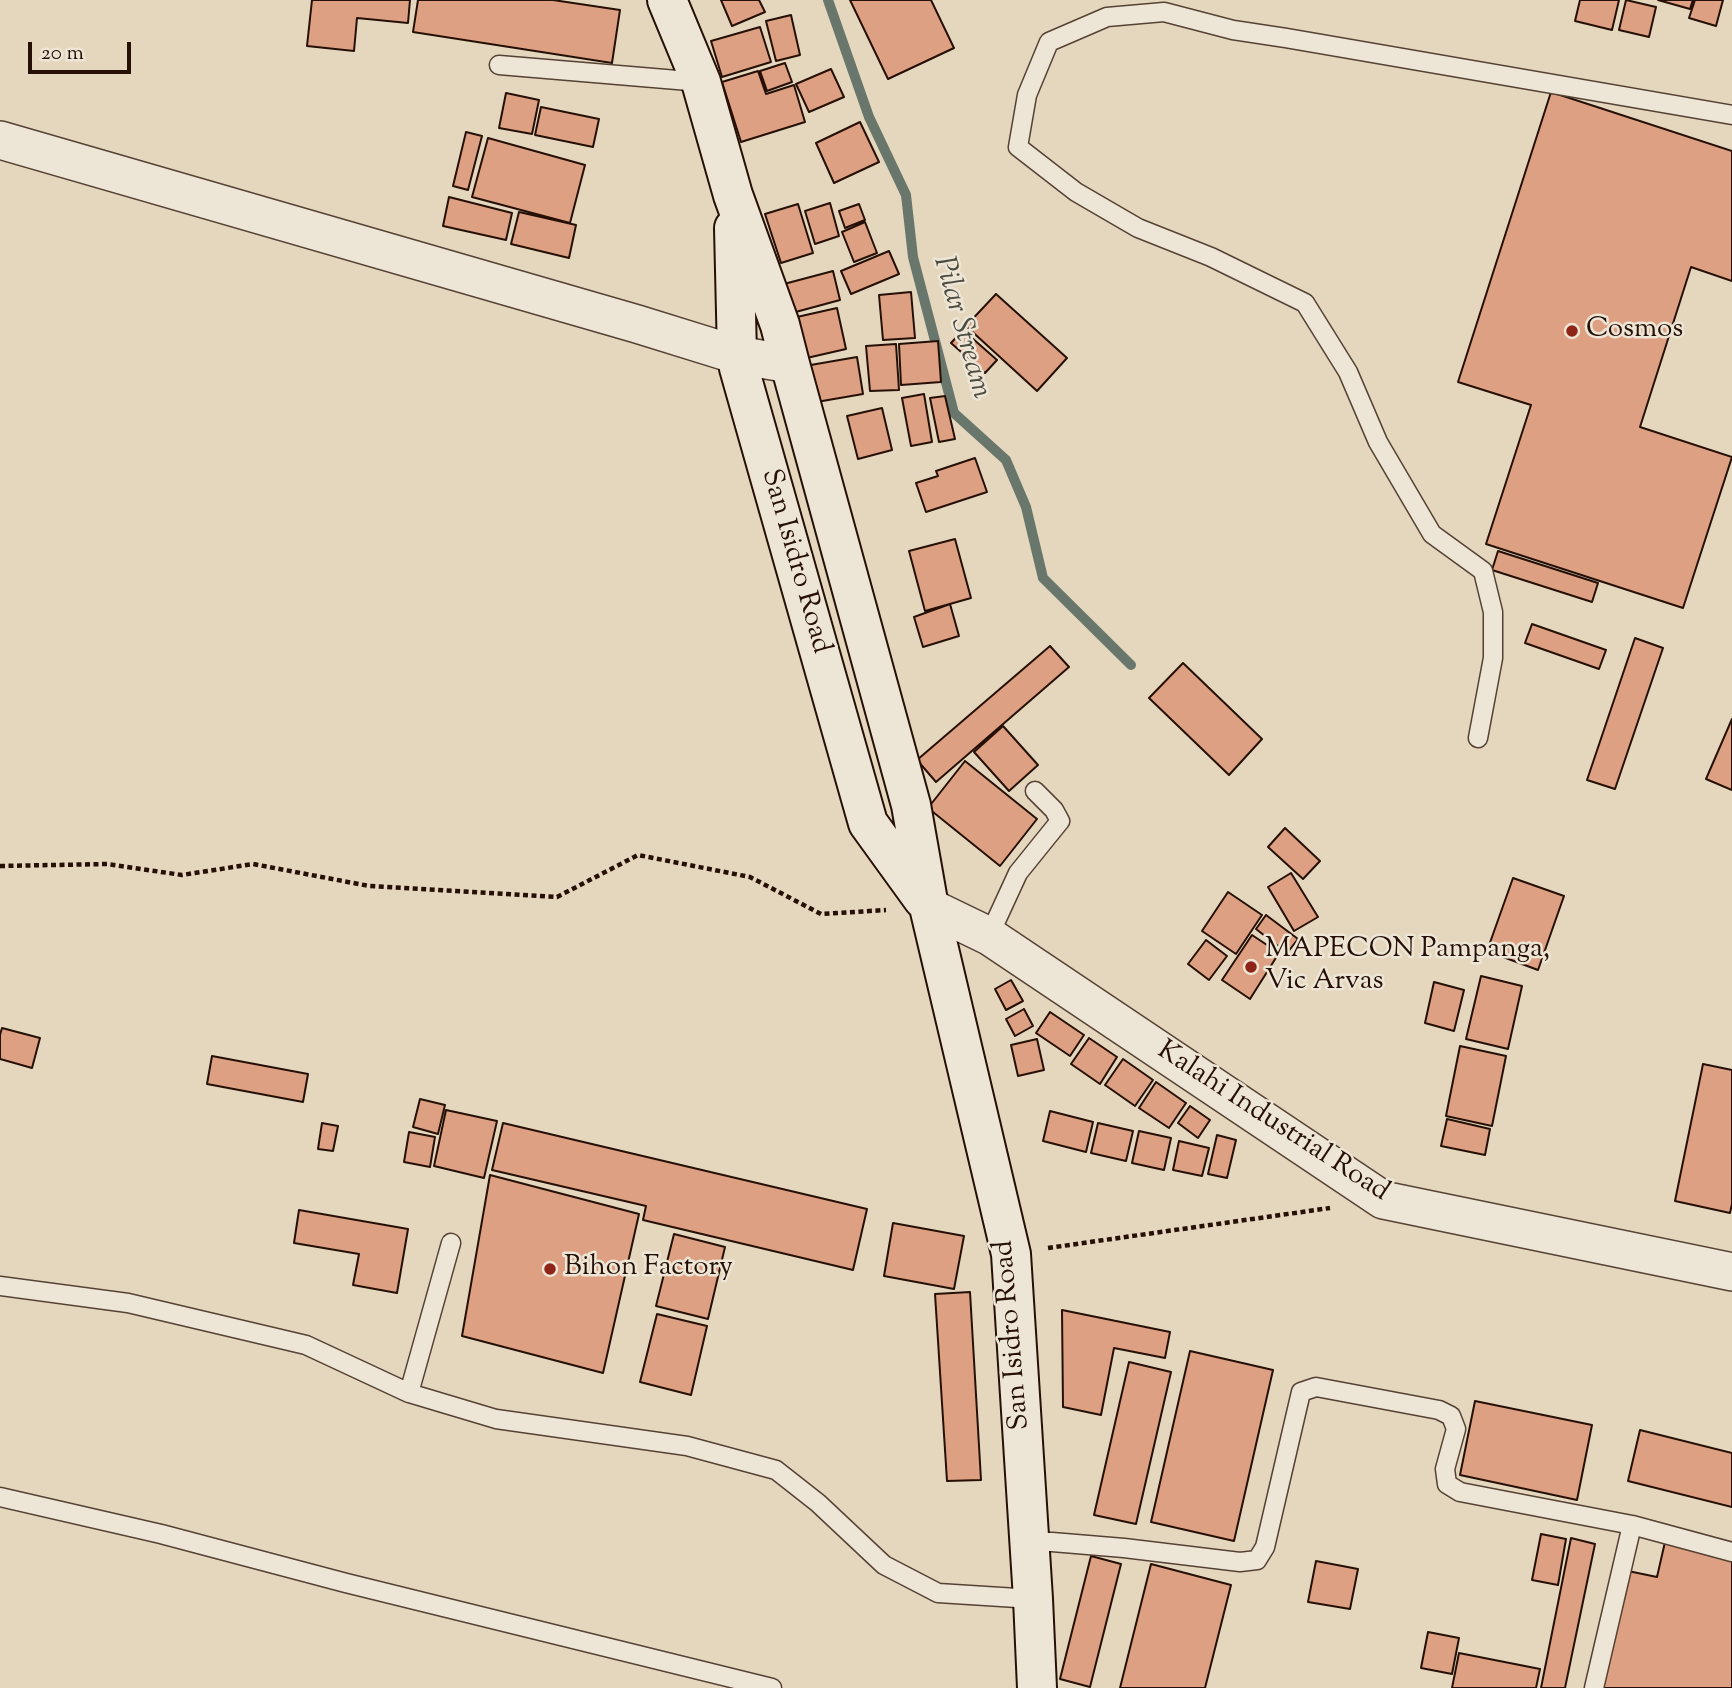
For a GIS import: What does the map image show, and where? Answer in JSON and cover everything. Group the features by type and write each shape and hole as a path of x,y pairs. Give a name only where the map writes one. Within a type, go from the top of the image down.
{"main road":[{"name":"San Isidro Road","path":"667,0 701,82 733,195 780,325 911,805 929,907 1011,1254 1037,1688"},
{"name":"San Isidro Road","path":"733,195 737,355 868,823 929,907"}],"street":[{"path":"3,141 737,355 790,364"},
{"name":"Kalahi Industrial Road","path":"929,907 989,936 1383,1200 1732,1272"}],"lane":[{"path":"1478,738 1493,658 1493,612 1483,571 1432,534 1378,442 1349,372 1305,303 1211,257 1138,228 1076,192 1018,147 1027,95 1049,42 1107,17 1164,12 1234,30 1732,116"},
{"path":"499,65 701,82"},
{"path":"989,936 1018,873 1060,821 1054,810 1035,791"},
{"path":"409,1393 451,1243"},
{"path":"0,1286 128,1303 306,1345 409,1393 496,1419 687,1447 776,1470 818,1503 884,1565 938,1593 1033,1599"},
{"path":"1030,1542 1124,1548 1240,1562 1257,1560 1265,1547 1301,1392 1316,1387 1439,1410 1451,1416 1456,1429 1445,1469 1447,1484 1460,1492 1632,1525 1732,1552"},
{"path":"0,1497 162,1534 346,1583 772,1688"},
{"path":"1594,1688 1632,1525"}],"path":[{"path":"0,866 107,864 182,875 253,864 369,886 557,897 638,855 750,877 821,914 929,907"},
{"path":"1011,1254 1383,1200"}],"building":[{"path":"312,0 410,0 408,23 357,18 354,51 307,46"},
{"path":"418,0 553,0 620,10 612,63 413,32"},
{"path":"721,0 759,0 765,12 732,26"},
{"path":"850,0 931,0 954,48 888,79"},
{"path":"1580,0 1619,0 1612,30 1575,21"},
{"path":"1626,0 1656,7 1649,37 1619,30"},
{"path":"1658,0 1693,0 1690,9"},
{"path":"1695,0 1723,0 1716,26 1689,18"},
{"path":"791,15 800,55 776,61 766,21"},
{"path":"760,27 771,62 722,77 711,41"},
{"path":"785,63 792,82 767,91 760,71"},
{"path":"831,69 844,97 809,112 796,84"},
{"path":"758,71 766,94 794,85 805,122 741,142 722,82"},
{"name":"Cosmos","path":"1551,92 1732,151 1732,281 1691,267 1640,427 1732,457 1683,608 1486,544 1531,405 1458,382"},
{"path":"506,93 539,100 532,134 499,128"},
{"path":"541,107 599,119 593,147 535,135"},
{"path":"860,122 879,162 834,183 816,143"},
{"path":"466,132 482,136 468,190 453,186"},
{"path":"488,138 585,165 570,223 472,197"},
{"path":"449,197 512,213 506,240 443,226"},
{"path":"830,203 839,236 815,244 805,211"},
{"path":"798,204 813,253 781,263 765,214"},
{"path":"859,204 865,220 845,228 839,211"},
{"path":"519,212 576,225 569,258 511,244"},
{"path":"865,222 877,253 854,262 842,232"},
{"path":"889,251 899,274 851,294 841,271"},
{"path":"833,271 840,300 792,313 784,284"},
{"path":"911,292 915,338 883,340 879,295"},
{"path":"996,294 1067,358 1037,391 966,326"},
{"path":"837,308 846,349 798,360 788,319"},
{"path":"963,330 997,360 985,373 951,343"},
{"path":"938,341 941,382 901,385 899,344"},
{"path":"896,344 899,390 870,391 866,346"},
{"path":"857,357 863,394 805,404 799,367"},
{"path":"924,394 932,442 911,446 902,398"},
{"path":"945,396 955,439 939,442 930,398"},
{"path":"882,408 892,450 858,459 847,416"},
{"path":"975,458 987,492 926,512 916,483 938,476 936,471"},
{"path":"955,539 971,598 925,611 909,551"},
{"path":"1498,551 1598,583 1592,602 1492,570"},
{"path":"950,604 959,636 923,647 914,617"},
{"path":"1532,624 1606,650 1599,669 1525,643"},
{"path":"1635,638 1663,648 1615,789 1587,780"},
{"path":"1050,646 1069,667 936,782 917,760"},
{"path":"1183,663 1262,739 1229,775 1149,698"},
{"path":"1732,719 1732,790 1706,779"},
{"path":"1003,726 1038,765 1009,791 974,752"},
{"path":"965,761 1037,819 1000,866 928,808"},
{"path":"1285,828 1320,861 1303,879 1268,847"},
{"path":"1291,873 1318,917 1294,931 1268,887"},
{"path":"1513,878 1564,896 1538,970 1487,951"},
{"path":"1228,892 1262,915 1236,954 1202,931"},
{"path":"1266,915 1298,939 1287,953 1256,929"},
{"name":"MAPECON Pampanga, Vic Arvas","path":"1252,935 1279,953 1250,999 1222,980"},
{"path":"1206,940 1227,956 1209,980 1188,964"},
{"path":"1481,976 1522,986 1508,1049 1466,1039"},
{"path":"1011,980 1023,1001 1006,1010 995,989"},
{"path":"1434,982 1464,990 1454,1031 1425,1023"},
{"path":"1024,1009 1033,1026 1015,1036 1006,1019"},
{"path":"1050,1012 1084,1035 1070,1056 1036,1033"},
{"path":"2,1028 40,1038 32,1068 0,1059"},
{"path":"1089,1038 1117,1057 1100,1084 1071,1064"},
{"path":"1037,1039 1044,1070 1018,1076 1011,1045"},
{"path":"1460,1046 1506,1056 1492,1126 1446,1116"},
{"path":"212,1056 308,1074 303,1102 207,1084"},
{"path":"1123,1059 1153,1080 1135,1106 1105,1085"},
{"path":"1703,1064 1732,1070 1730,1213 1675,1201"},
{"path":"1156,1082 1186,1103 1169,1128 1139,1108"},
{"path":"420,1099 445,1105 438,1134 413,1127"},
{"path":"1190,1106 1210,1120 1198,1138 1178,1123"},
{"path":"446,1110 497,1121 484,1178 434,1166"},
{"path":"1050,1111 1093,1122 1086,1152 1043,1141"},
{"path":"1447,1119 1490,1129 1485,1155 1441,1146"},
{"path":"322,1123 338,1126 333,1151 318,1149"},
{"path":"503,1123 867,1209 853,1270 643,1220 646,1206 492,1170"},
{"path":"1098,1123 1133,1131 1126,1161 1091,1153"},
{"path":"1139,1131 1171,1138 1164,1170 1132,1163"},
{"path":"409,1132 435,1137 430,1167 404,1162"},
{"path":"1217,1135 1236,1140 1227,1178 1208,1174"},
{"path":"1179,1141 1209,1148 1202,1176 1173,1170"},
{"name":"Bihon Factory","path":"490,1175 639,1214 603,1373 462,1336"},
{"path":"299,1210 408,1229 397,1293 353,1285 359,1254 294,1243"},
{"path":"893,1223 964,1236 954,1289 884,1276"},
{"path":"674,1234 725,1247 708,1319 656,1306"},
{"path":"970,1292 981,1480 947,1481 935,1294"},
{"path":"1062,1310 1170,1332 1165,1358 1114,1348 1101,1415 1063,1407"},
{"path":"657,1314 707,1326 691,1395 640,1382"},
{"path":"1190,1351 1273,1370 1234,1541 1151,1522"},
{"path":"1129,1362 1171,1372 1136,1524 1094,1515"},
{"path":"1475,1401 1592,1425 1577,1500 1460,1475"},
{"path":"1640,1430 1732,1453 1732,1507 1628,1481"},
{"path":"1541,1534 1566,1539 1558,1585 1532,1580"},
{"path":"1571,1538 1595,1544 1565,1688 1541,1688"},
{"path":"1665,1542 1732,1557 1732,1688 1603,1688 1628,1571 1657,1577"},
{"path":"1091,1556 1121,1564 1090,1687 1060,1679"},
{"path":"1316,1561 1358,1569 1350,1609 1308,1602"},
{"path":"1151,1564 1231,1585 1205,1688 1120,1688"},
{"path":"1428,1632 1459,1638 1452,1674 1421,1668"},
{"path":"1459,1653 1540,1669 1536,1688 1452,1688"}],"waterway":[{"name":"Pilar Stream","path":"828,0 869,117 906,195 913,257 954,413 1006,460 1026,507 1043,578 1131,665"}],"place":[{"name":"Cosmos","path":"1572,331"},
{"name":"MAPECON Pampanga, Vic Arvas","path":"1251,967"},
{"name":"Bihon Factory","path":"550,1269"}]}
